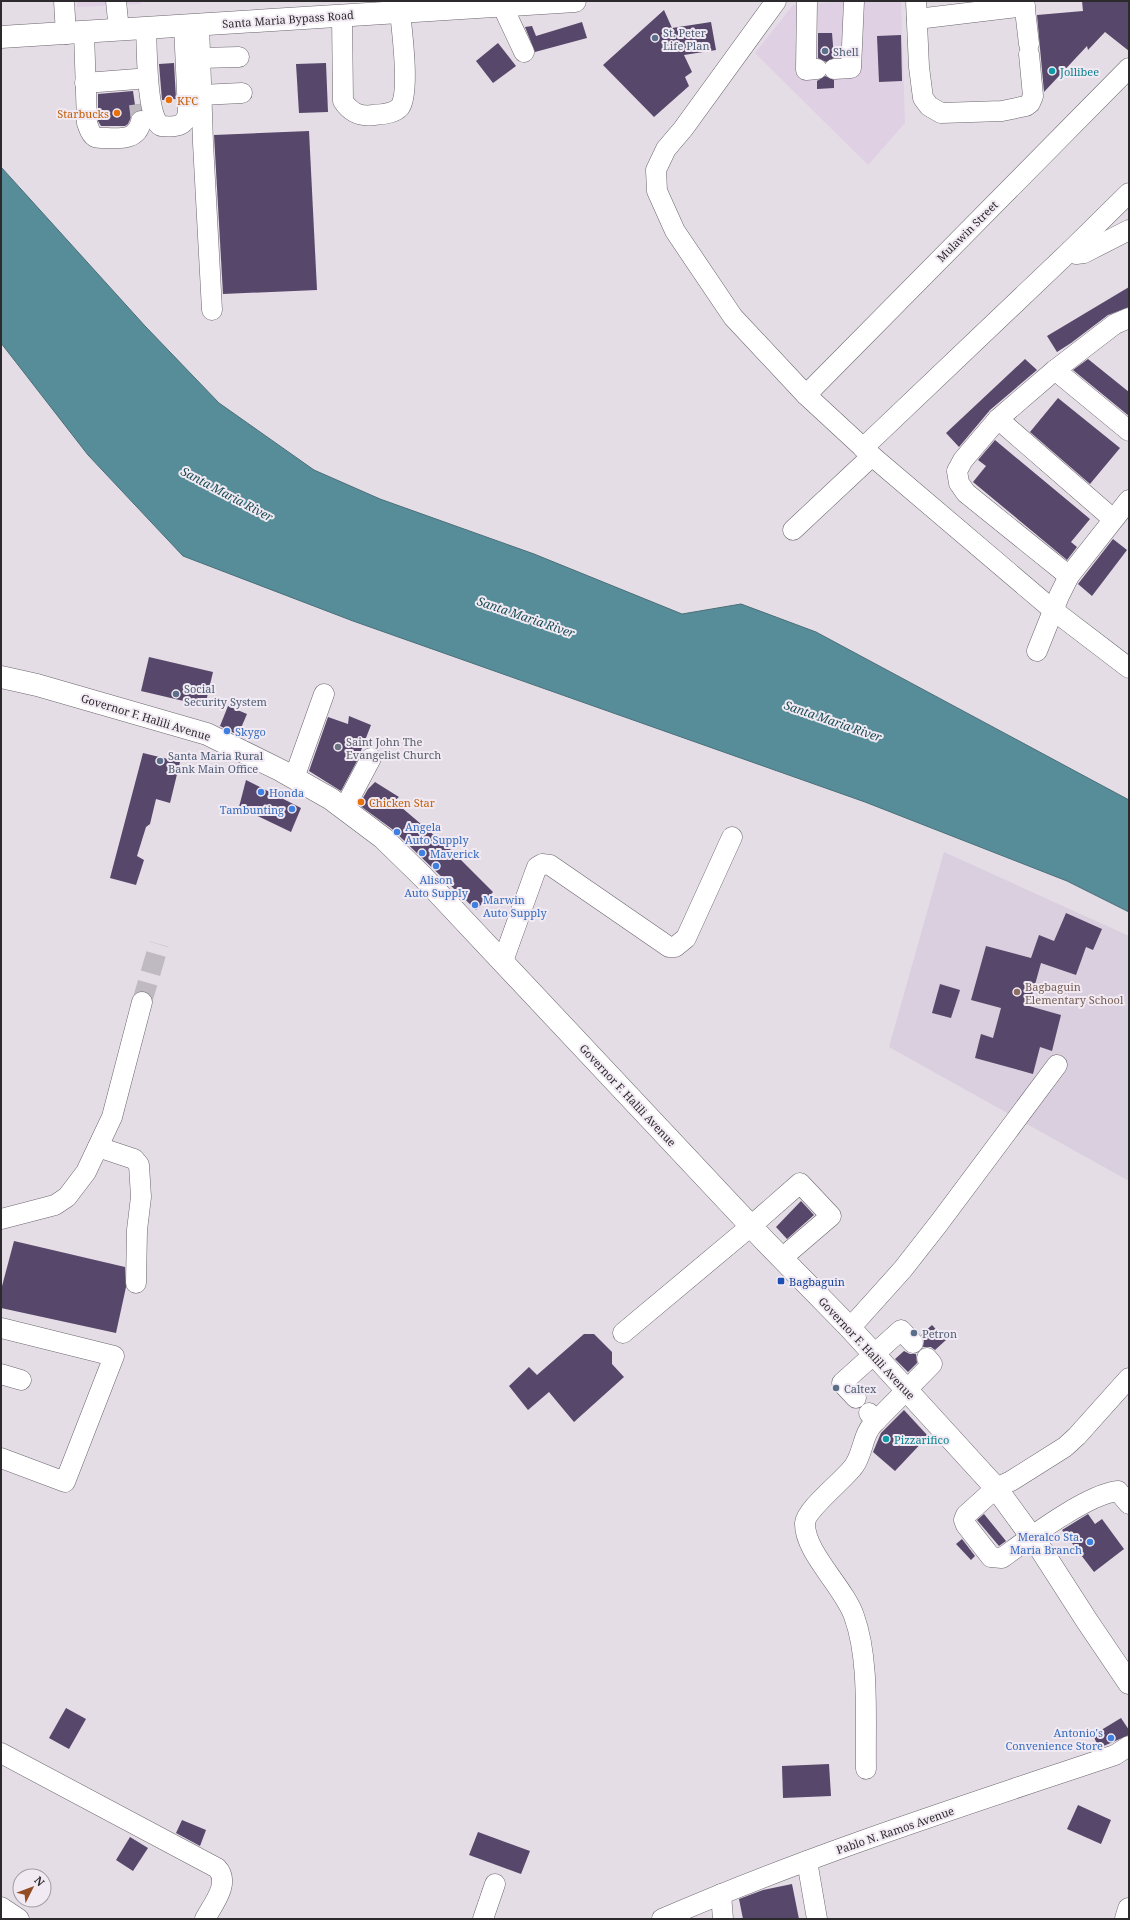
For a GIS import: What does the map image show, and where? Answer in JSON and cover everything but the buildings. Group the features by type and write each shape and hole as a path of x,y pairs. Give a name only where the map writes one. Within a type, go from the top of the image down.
{"main road":[{"name":"Santa Maria Bypass Road","path":"1,37 575,1"},
{"name":"Governor F. Halili Avenue","path":"1,677 37,685 207,734 294,778 344,809 383,838 423,877 751,1226 850,1328 996,1488 1032,1536 1129,1683"},
{"path":"1126,1919 1129,1910"}],"street":[{"path":"64,1 75,33 85,83 87,123 90,133 95,137 129,138 140,128 138,79 133,29"},
{"path":"116,1 133,29 151,110 154,120 158,125 170,127 178,126 184,122 188,113 192,25"},
{"path":"776,1 683,128 666,148 656,170 657,191 675,231 733,317 806,394 868,452 1053,610 1129,668"},
{"path":"807,1 806,70 851,68 854,1"},
{"path":"515,4 524,52"},
{"path":"1024,4 1033,96 1030,103 1026,106 1002,111 940,113 929,106 923,98 919,67 917,10 1024,4"},
{"path":"342,15 343,102 349,110 359,116 369,116 391,113 400,107 404,97 405,84 400,12"},
{"path":"192,25 200,58 212,310"},
{"path":"200,58 239,57"},
{"name":"Mulawin Street","path":"806,394 1129,68"},
{"path":"85,83 138,79"},
{"path":"201,95 242,93"},
{"path":"793,530 868,452 1129,193"},
{"path":"1070,251 1076,254 1084,253 1129,230"},
{"path":"1069,576 966,493 959,483 957,471 963,460 998,419 1055,370 1124,326"},
{"path":"1055,370 1129,431"},
{"path":"998,419 1113,519"},
{"path":"1037,651 1053,610 1069,576 1129,500"},
{"path":"294,778 324,694"},
{"path":"344,809 371,758"},
{"path":"502,961 534,875 537,868 542,864 550,866 669,947 675,947 686,938 732,837"},
{"path":"1,1219 55,1205 67,1197 86,1172 112,1117 142,1002"},
{"path":"850,1328 903,1269 1057,1065"},
{"path":"98,1147 134,1159 139,1165 141,1197 137,1230 136,1283"},
{"path":"623,1333 800,1183 831,1216 782,1258"},
{"path":"1,1328 114,1356 65,1482 1,1458"},
{"path":"856,1398 842,1383 901,1330 913,1343"},
{"path":"866,1769 864,1662 858,1630 850,1604 814,1551 807,1534 805,1520 811,1511 854,1466 862,1449 865,1435 873,1417 907,1390 932,1364 927,1358"},
{"path":"1,1374 21,1380"},
{"path":"1129,1378 1066,1447 1011,1481 996,1488 966,1515 964,1520 966,1525 991,1557 997,1559 1002,1558 1032,1536 1083,1504 1114,1491 1122,1493 1129,1504"},
{"name":"Pablo N. Ramos Avenue","path":"662,1919 721,1894 807,1861 955,1808 1115,1755 1129,1746"},
{"path":"1,1753 217,1868 222,1873 224,1882 205,1919"},
{"path":"807,1861 817,1919"},
{"path":"483,1919 495,1884"},
{"path":"721,1894 723,1919"},
{"path":"1,1906 19,1919"}],"shaded area":[{"path":"77,1 141,1 141,4 77,7"},
{"path":"851,1 901,1 905,123 868,165 755,53 793,5"},
{"name":"Bagbaguin Elementary School","path":"944,852 1129,936 1129,1181 889,1047"}],"water":[{"name":"Santa Maria River","path":"1,167 145,326 219,403 314,470 380,499 534,554 682,614 741,604 816,632 1129,800 1129,912 1067,881 865,802 353,621 183,556 88,455 1,343"}],"tunnel":[{"path":"139,104 141,121"},
{"path":"142,1002 159,944"}],"place":[{"name":"St. Peter Life Plan","path":"655,38"},
{"name":"Shell","path":"825,51"},
{"name":"Jollibee","path":"1052,71"},
{"name":"KFC","path":"169,100"},
{"name":"Starbucks","path":"117,113"},
{"name":"Social Security System","path":"176,694"},
{"name":"Skygo","path":"227,731"},
{"name":"Saint John The Evangelist Church","path":"338,747"},
{"name":"Santa Maria Rural Bank Main Office","path":"160,761"},
{"name":"Honda","path":"261,792"},
{"name":"Chicken Star","path":"361,802"},
{"name":"Tambunting","path":"292,809"},
{"name":"Angela Auto Supply","path":"397,832"},
{"name":"Maverick","path":"422,853"},
{"name":"Alison Auto Supply","path":"436,866"},
{"name":"Marwin Auto Supply","path":"475,905"},
{"name":"Bagbaguin Elementary School","path":"1017,992"},
{"name":"Bagbaguin","path":"781,1281"},
{"name":"Petron","path":"914,1333"},
{"name":"Caltex","path":"836,1388"},
{"name":"Pizzarifico","path":"886,1439"},
{"name":"Meralco Sta. Maria Branch","path":"1090,1542"},
{"name":"Antonio's Convenience Store","path":"1111,1738"}]}
